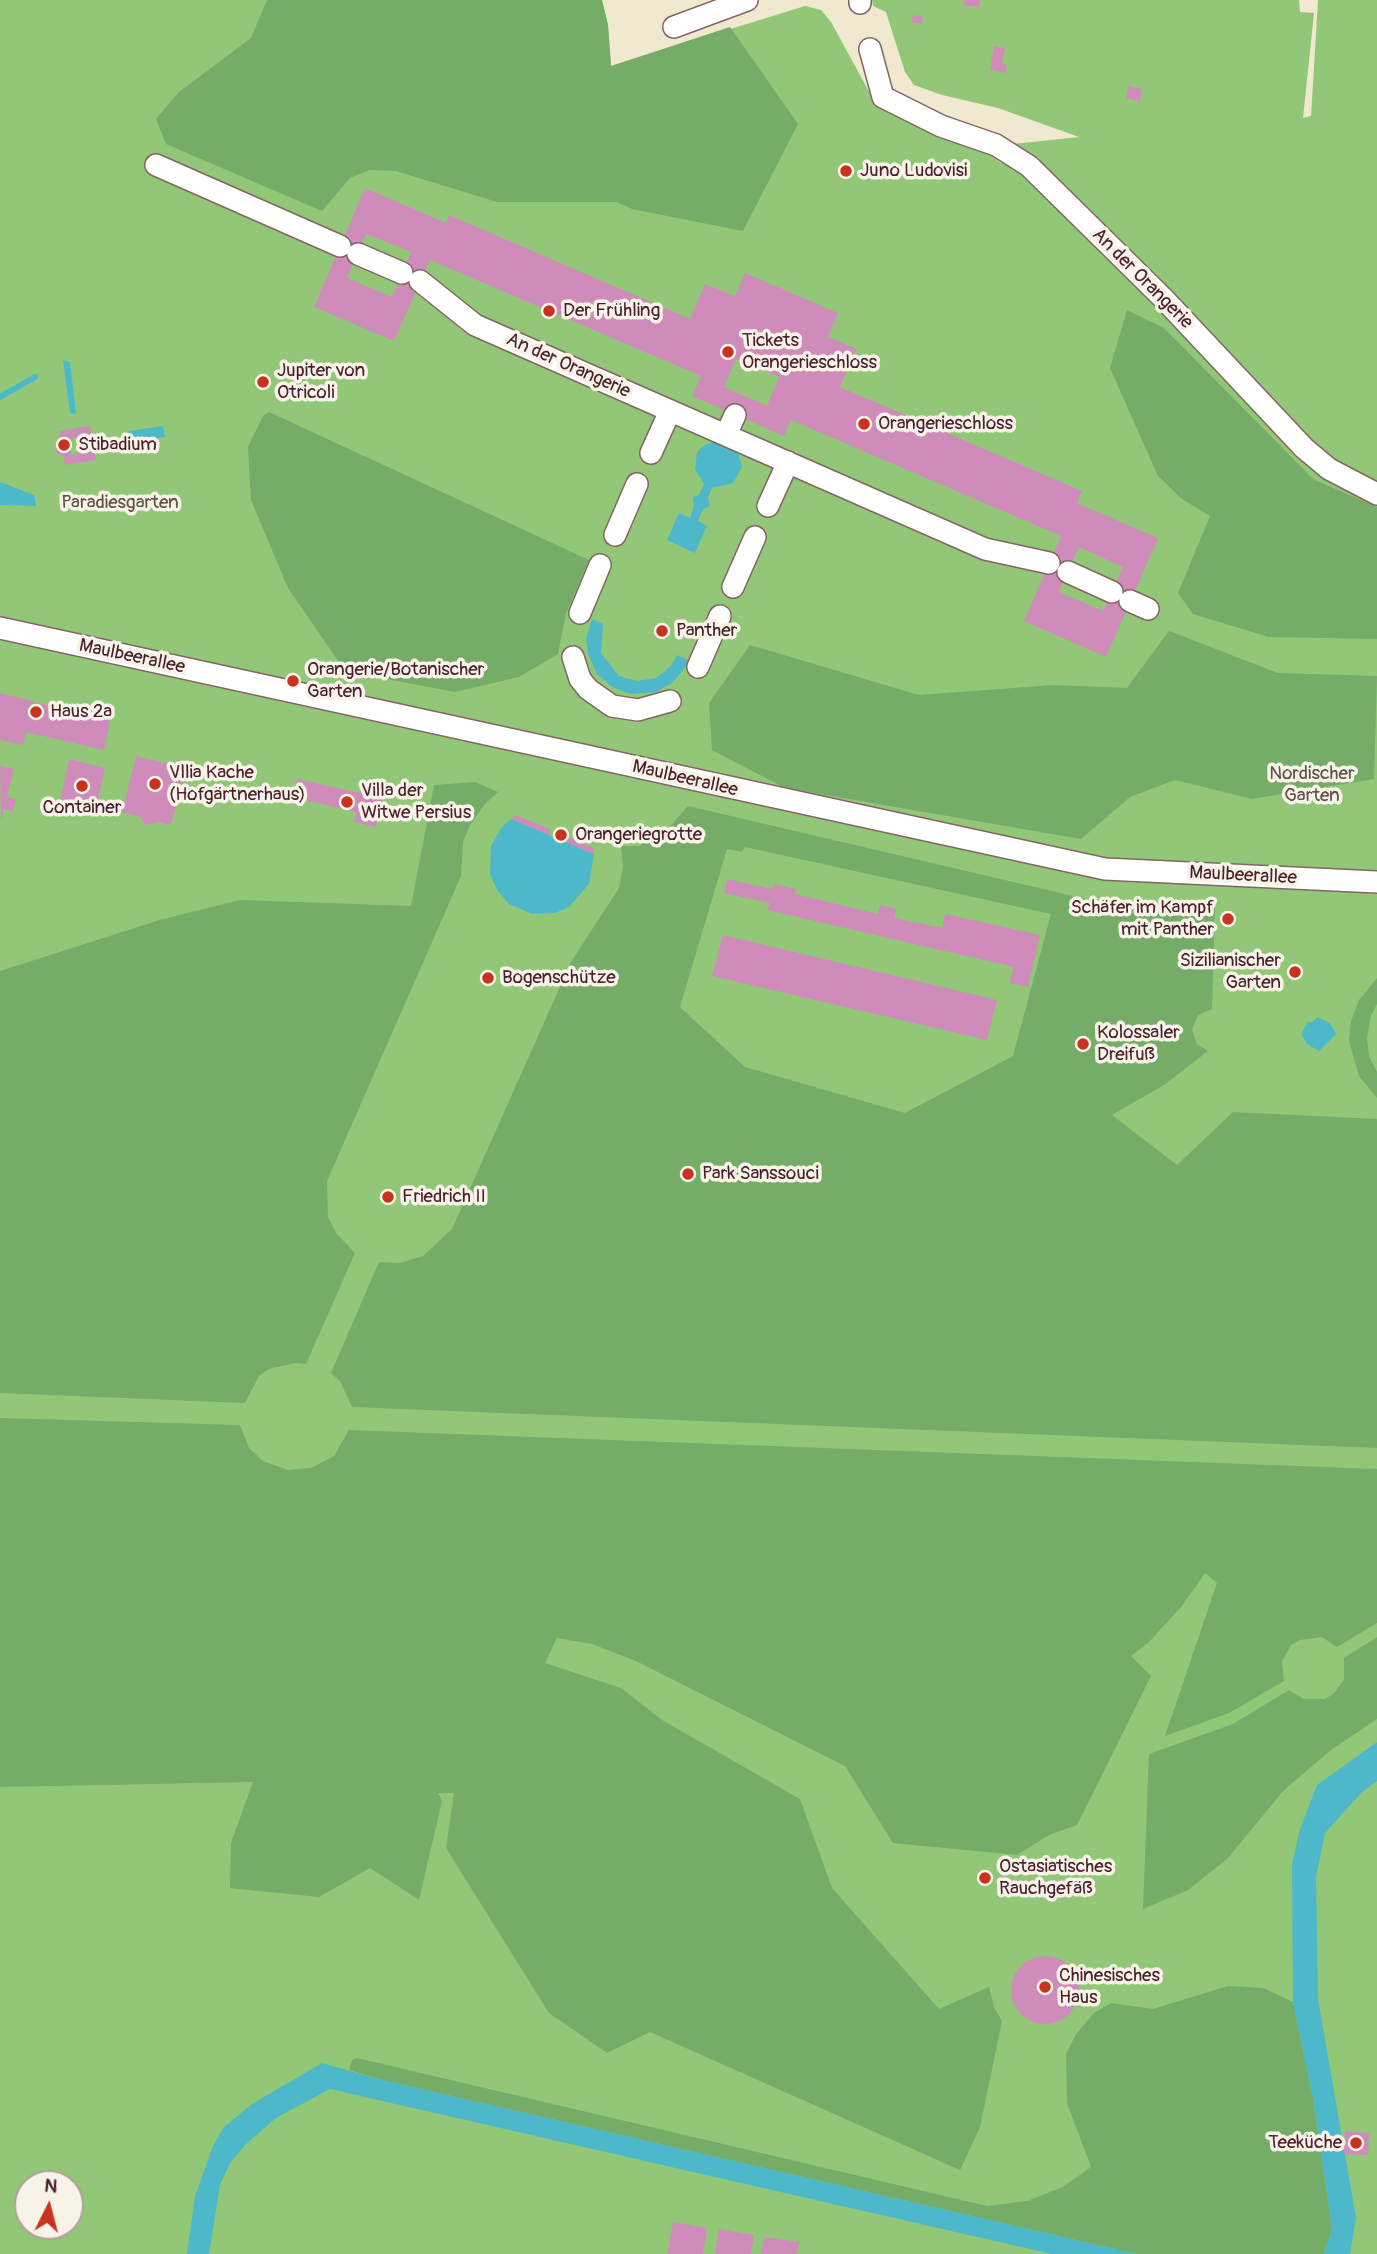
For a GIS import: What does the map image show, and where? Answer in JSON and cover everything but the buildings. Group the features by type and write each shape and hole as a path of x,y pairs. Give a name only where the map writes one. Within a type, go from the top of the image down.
{"street":[{"path":"674,27 747,0"},
{"name":"An der Orangerie","path":"870,49 883,97 932,122 996,145 1029,166 1163,298 1304,448 1329,469 1377,495"},
{"name":"An der Orangerie","path":"156,165 411,277 475,325 985,549 1059,567 1130,600"},
{"path":"651,453 670,411"},
{"path":"726,435 735,415"},
{"path":"768,506 788,462"},
{"path":"615,534 637,485"},
{"path":"733,587 755,537"},
{"path":"580,613 600,565"},
{"path":"698,667 720,616"},
{"name":"Maulbeerallee","path":"0,628 1105,869 1377,882"},
{"path":"571,668 587,696 621,713 666,709"}],"green space":[{"name":"Park Sanssouci","path":"0,0 602,0 608,25 611,66 805,6 821,10 831,22 872,97 968,139 1001,163 1013,144 1079,137 998,108 942,95 914,85 905,72 886,12 873,6 872,0 1299,0 1300,12 1314,13 1303,118 1311,116 1318,0 1377,0 1377,2254 0,2254"},
{"path":"267,0 602,0 608,25 611,66 730,27 798,124 743,231 632,209 617,202 497,202 396,171 370,170 350,178 322,211 166,144 156,119 179,92 251,38"},
{"path":"1127,310 1164,328 1313,479 1377,507 1377,639 1269,637 1193,614 1178,593 1210,516 1182,499 1158,476 1110,368"},
{"path":"269,412 589,560 566,613 558,654 519,677 455,692 345,671 288,588 251,500 248,447 263,416"},
{"name":"Nordischer Garten","path":"1169,631 1278,673 1377,676 1374,779 1252,799 1175,780 1130,797 1081,839 785,788 712,750 709,703 750,645 919,695 1054,685 1127,688"},
{"path":"475,782 498,792 485,804 470,825 463,842 461,876 327,1181 328,1217 336,1233 355,1253 306,1364 295,1363 269,1369 259,1376 245,1403 0,1393 0,971 163,919 240,900 411,906 434,785"},
{"path":"688,806 1086,899 1215,904 1212,1009 1198,1015 1192,1030 1197,1044 1208,1051 1164,1085 1112,1115 1177,1165 1233,1112 1377,1119 1377,1448 352,1407 340,1381 331,1373 379,1262 400,1263 423,1256 452,1229 571,962 619,888 623,867 621,846 639,846 664,833","holes":["745,847 1051,914 1013,1056 905,1113 745,1067 680,1007 727,849 742,852"]},
{"path":"1377,978 1377,1004 1371,1016 1367,1038 1369,1056 1377,1072 1377,1098 1359,1076 1349,1041 1351,1021 1359,1000"},
{"path":"0,1418 240,1425 249,1448 263,1461 288,1470 311,1468 334,1456 349,1430 1377,1469 1377,1623 1337,1647 1322,1637 1300,1640 1291,1645 1282,1661 1284,1681 1229,1713 1165,1736 1217,1583 1205,1573 1182,1606 1148,1643 1131,1656 1151,1676 1077,1825 1049,1835 1017,1855 893,1843 845,1766 636,1661 592,1644 557,1638 545,1663 621,1688 662,1720 800,1799 832,1888 939,2009 989,1987 994,2007 1002,2021 980,2127 960,2170 650,2032 607,2053 549,2013 446,1848 454,1793 438,1793 442,1801 419,1900 370,1868 319,1897 230,1888 231,1843 253,1782 0,1787"},
{"path":"1377,1637 1377,1719 1331,1750 1284,1790 1227,1859 1188,1890 1143,1909 1149,1754 1233,1724 1289,1690 1304,1699 1325,1699 1333,1694 1344,1680 1344,1658"},
{"path":"1228,1986 1263,1988 1293,2002 1313,2098 1332,2229 1324,2254 1137,2254 378,2079 349,2070 352,2060 357,2058 987,2206 1027,2201 1063,2187 1091,2167 1067,2103 1066,2054 1076,2034 1094,2013 1111,2003 1153,2009"}],"water":[{"path":"63,360 70,362 76,414 70,413"},
{"path":"163,426 165,437 131,442 128,437 129,431"},
{"path":"716,441 738,452 742,467 733,483 712,488 708,498 710,506 703,509 698,521 707,526 695,553 667,540 679,513 690,518 694,505 693,497 699,495 704,484 695,470 697,452 703,446"},
{"path":"0,482 34,495 36,506 0,505"},
{"path":"592,619 603,624 601,653 619,676 637,681 656,678 671,666 677,655 688,660 685,668 672,683 656,692 631,694 612,687 597,674 588,654 586,639"},
{"path":"511,819 594,854 589,884 569,907 555,913 532,914 509,904 497,890 490,874 491,846 502,827"},
{"path":"1317,1017 1330,1023 1336,1034 1319,1051 1307,1044 1301,1034 1308,1022 1313,1022"},
{"path":"1377,1742 1377,1781 1361,1793 1325,1833 1316,1877 1318,1999 1356,2218 1350,2254 1324,2254 1332,2229 1313,2098 1293,2002 1292,1864 1300,1829 1317,1785"},
{"path":"322,2063 378,2079 1137,2254 1052,2254 330,2089 276,2118 246,2144 230,2163 220,2185 209,2254 187,2254 195,2196 213,2146 224,2127 252,2104"}],"waterway":[{"path":"0,397 35,377"}],"place":[{"name":"Juno Ludovisi","path":"846,171"},
{"name":"Der Frühling","path":"549,311"},
{"name":"Tickets Orangerieschloss","path":"728,352"},
{"name":"Jupiter von Otricoli","path":"263,382"},
{"name":"Orangerieschloss","path":"864,424"},
{"name":"Stibadium","path":"64,445"},
{"name":"Panther","path":"662,631"},
{"name":"Orangerie/Botanischer Garten","path":"293,681"},
{"name":"Haus 2a","path":"36,712"},
{"name":"Vllia Kache (Hofgärtnerhaus)","path":"155,784"},
{"name":"Container","path":"82,786"},
{"name":"Villa der Witwe Persius","path":"347,802"},
{"name":"Orangeriegrotte","path":"561,835"},
{"name":"Schäfer im Kampf mit Panther","path":"1228,919"},
{"name":"Sizilianischer Garten","path":"1295,972"},
{"name":"Bogenschütze","path":"488,978"},
{"name":"Kolossaler Dreifuß","path":"1083,1044"},
{"name":"Park Sanssouci","path":"688,1174"},
{"name":"Friedrich II","path":"388,1197"},
{"name":"Ostasiatisches Rauchgefäß","path":"985,1878"},
{"name":"Chinesisches Haus","path":"1045,1987"},
{"name":"Teeküche","path":"1356,2143"}],"park label":[{"name":"Paradiesgarten","path":"120,503"}]}
